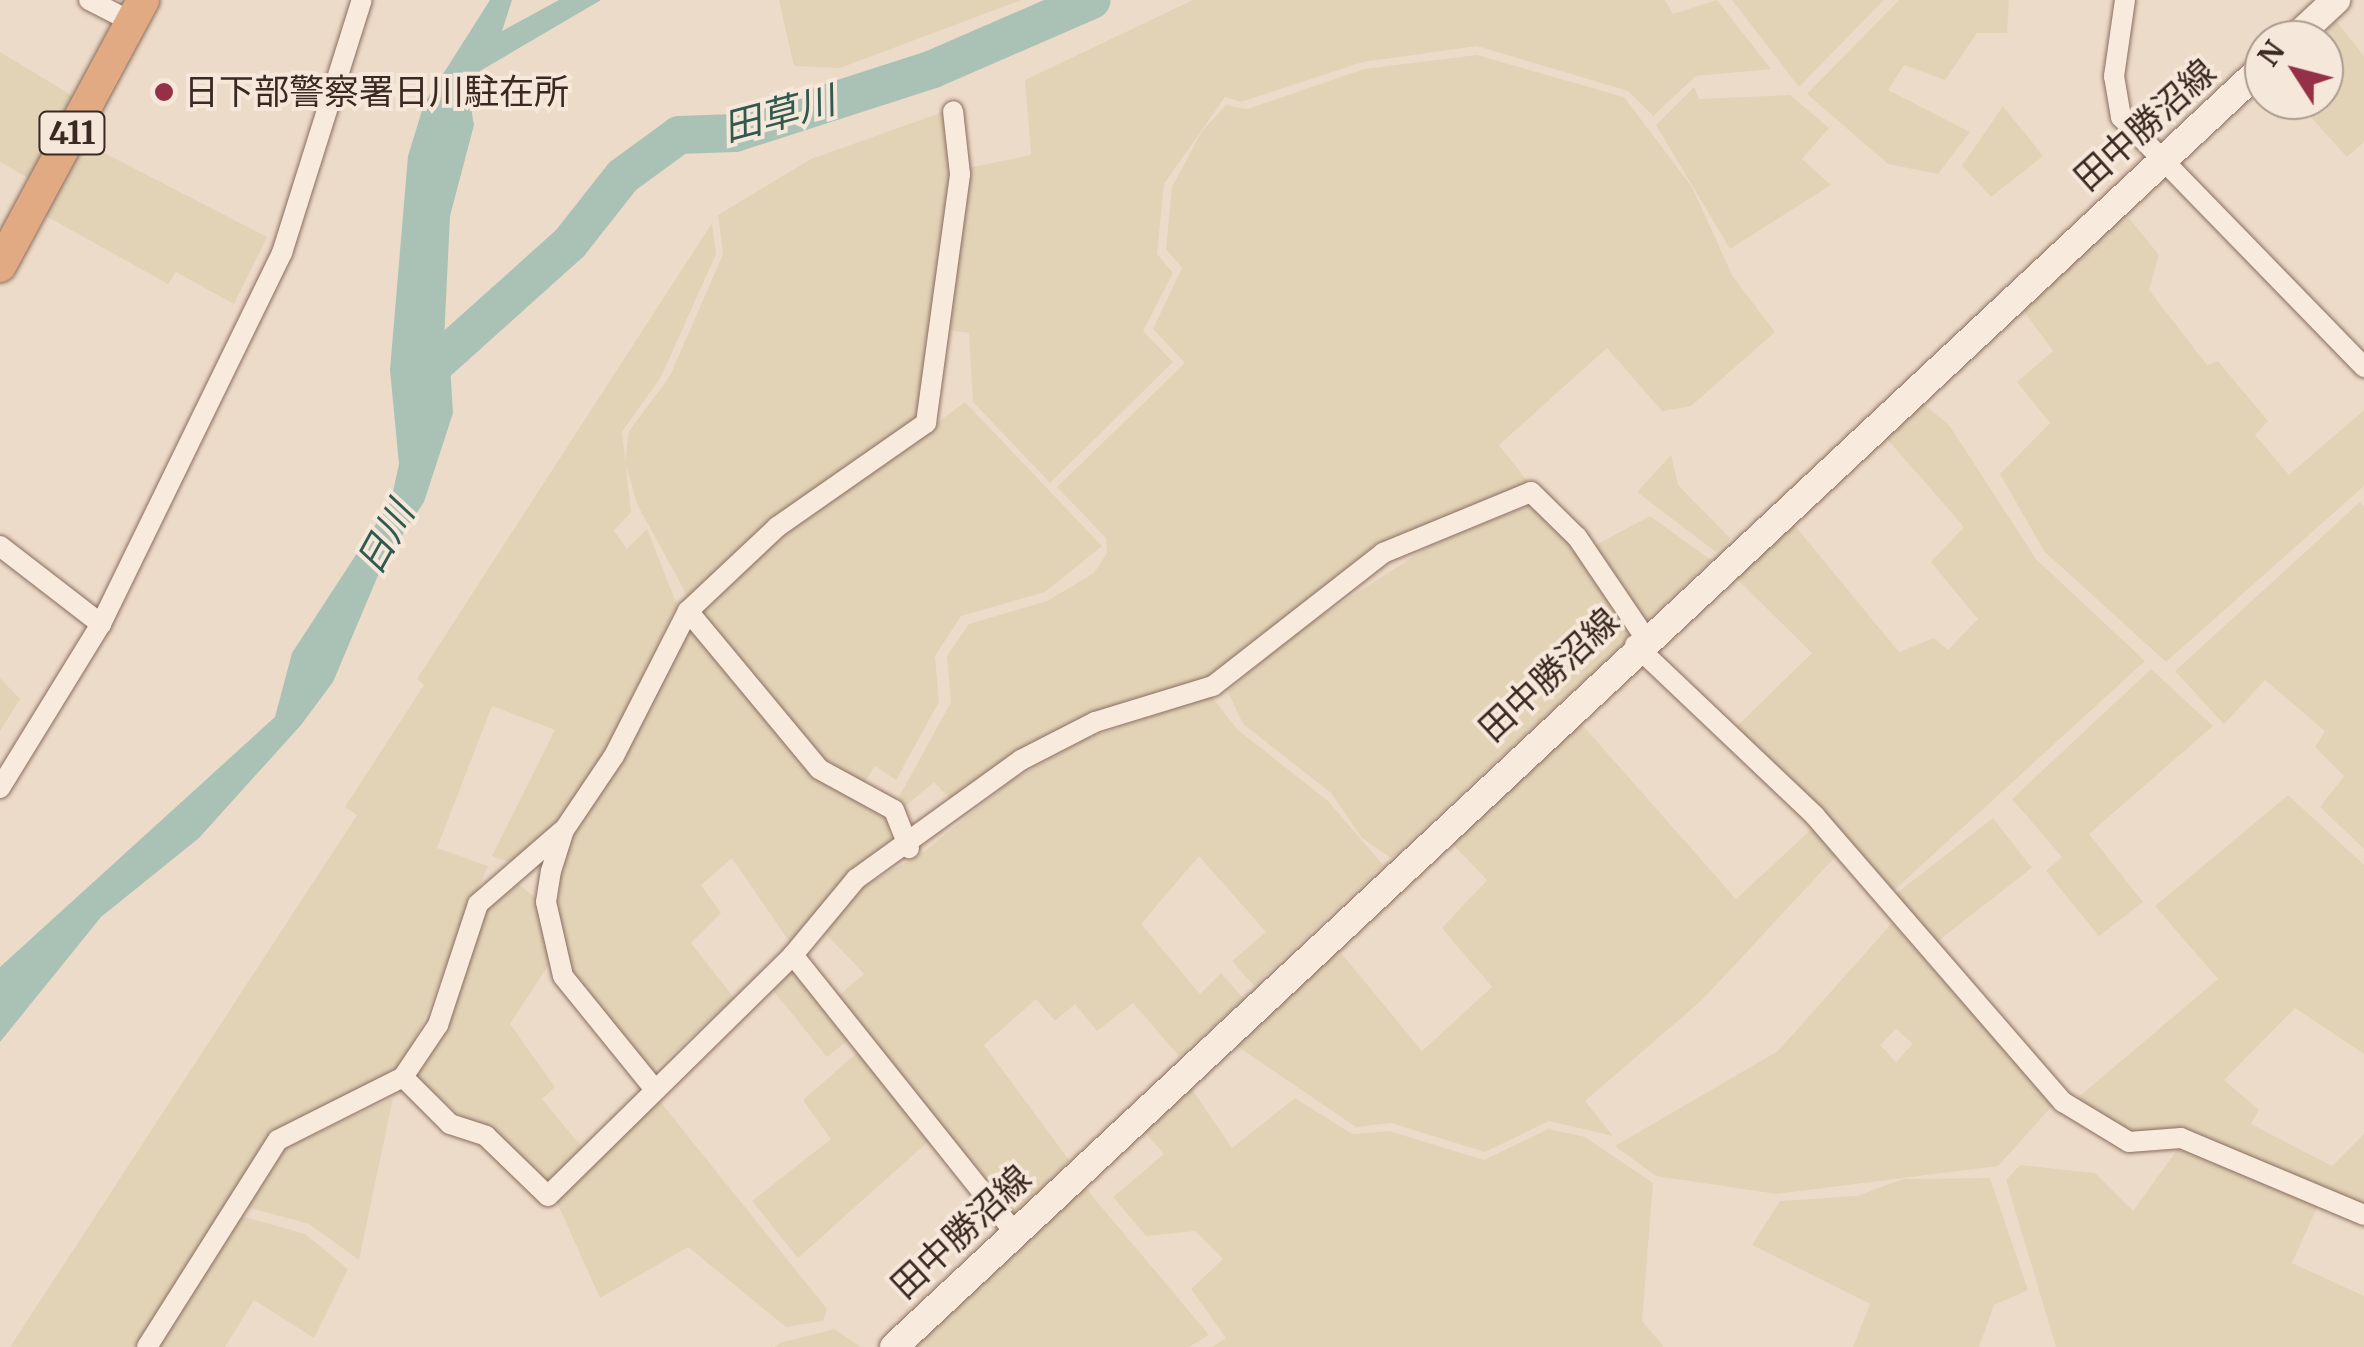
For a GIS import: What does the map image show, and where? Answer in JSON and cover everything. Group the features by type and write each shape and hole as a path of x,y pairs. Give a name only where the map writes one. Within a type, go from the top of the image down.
{"highway":[{"name":"411","path":"0,266 138,11"}],"main road":[{"path":"2314,20 2336,0"},
{"name":"田中勝沼線","path":"894,1347 1640,641 2244,84"}],"street":[{"path":"89,0 138,11"},
{"path":"0,788 101,624 282,253 362,0"},
{"path":"2125,0 2114,76 2120,117 2364,367"},
{"path":"147,1347 278,1140 403,1078 438,1025 478,904 564,830 614,756 688,610 777,528 926,423 960,174 953,111"},
{"path":"403,1078 450,1124 486,1136 548,1196 652,1086 793,956 856,879 909,848 1022,760 1095,722 1213,686 1383,553 1532,492 1577,537 1640,641 1815,816 2063,1102 2129,1142 2181,1138 2364,1215"},
{"path":"0,546 101,624"},
{"path":"688,610 820,769 894,810 909,848"},
{"path":"564,830 546,902 552,944 563,976 652,1086"},
{"path":"793,956 1015,1232"}],"shaded area":[{"path":"779,0 1021,0 840,68 794,66"},
{"path":"1193,0 1665,0 1673,14 1717,0 1771,69 1696,76 1653,116 1628,91 1477,46 1363,62 1241,102 1225,97 1164,184 1157,254 1173,273 1143,331 1173,362 1050,483 973,402 969,333 950,330 968,168 1031,155 1025,80"},
{"path":"1732,0 1884,0 1799,87"},
{"path":"1899,0 2009,0 2007,33 1977,33 1945,80 1904,65 1888,90 1970,132 1938,174 1888,164 1807,94"},
{"path":"2344,31 2364,56 2364,142 2347,157 2313,120 2344,120"},
{"path":"0,52 73,96 28,178 0,162"},
{"path":"1477,55 1624,97 1692,187 1733,277 1775,332 1691,406 1662,411 1607,348 1499,445 1529,483 1376,544 1210,679 1135,704 954,803 934,782 903,808 899,797 951,702 947,656 969,624 1047,601 1094,573 1107,553 1106,538 1057,487 1185,363 1153,329 1182,268 1166,249 1172,187 1202,131 1226,105 1247,109 1364,69"},
{"path":"1694,87 1699,99 1790,95 1829,128 1802,159 1831,185 1730,249 1656,125"},
{"path":"2003,106 2043,156 1991,197 1962,166"},
{"path":"943,112 951,179 921,409 912,427 688,597 637,504 625,462 629,431 670,376 723,254 718,215 811,159"},
{"path":"85,143 267,237 234,304 176,272 168,284 44,215"},
{"path":"2124,212 2159,255 2149,290 2207,365 2218,361 2268,421 2255,435 2289,475 2364,410 2364,486 2166,662 2044,551 2000,474 2050,423 2017,382 2053,351 2021,307"},
{"path":"712,223 716,254 661,377 622,432 631,512 614,531 627,549 647,529 677,605 605,755 557,825 514,864 492,856 555,730 492,706 437,848 488,866 403,1069 273,1134 135,1347 10,1347 357,815 345,807 424,685 417,679"},
{"path":"1916,398 1949,425 2036,559 2145,661 1891,893 1737,726 1812,653 1731,573 1790,520 1899,652 1934,638 1948,650 1978,619 1931,562 1964,527 1880,431"},
{"path":"965,402 1102,546 1045,592 961,616 935,656 939,702 896,780 875,766 863,785 820,762 700,612 771,546"},
{"path":"1671,455 1678,485 1731,539 1716,552 1637,492"},
{"path":"2360,502 2364,506 2364,849 2320,807 2344,776 2315,747 2325,731 2265,680 2224,724 2175,671"},
{"path":"1532,504 1570,541 1632,636 1391,858 1362,838 1331,793 1243,724 1228,692 1289,637 1428,547"},
{"path":"1650,516 1711,560 1647,620 1594,546"},
{"path":"691,627 809,770 886,811 891,847 791,944 732,858 701,885 721,913 691,943 734,998 653,1071 571,970 553,902 570,829"},
{"path":"2151,669 2213,726 2089,834 2143,902 2099,936 2046,871 2062,857 2012,799"},
{"path":"0,678 20,699 0,731"},
{"path":"1211,696 1238,730 1328,801 1383,865 1254,986 1232,961 1266,932 1199,856 1141,924 1200,994 1221,973 1244,999 1179,1056 1133,1003 1097,1031 1075,1004 1055,1021 1036,999 984,1045 1069,1160 1015,1216 837,997 864,974 825,933 858,889 921,854 1011,781 1086,739"},
{"path":"1578,720 1736,899 1814,827 1837,855 1702,1000 1585,1101 1613,1136 1549,1121 1485,1152 1391,1123 1356,1127 1228,1040 1332,942 1422,1051 1492,987 1442,928 1487,880 1448,839"},
{"path":"2288,795 2364,865 2364,1054 2295,1008 2224,1080 2259,1110 2251,1124 2332,1166 2364,1134 2364,1206 2180,1130 2128,1137 2075,1100 2218,979 2155,906"},
{"path":"1993,818 2032,868 1931,946 1892,897"},
{"path":"516,882 538,900 550,963 510,1024 555,1087 542,1099 582,1147 546,1184 413,1077 476,919"},
{"path":"1892,923 2054,1104 1998,1166 1777,1194 1656,1176 1615,1146 1778,1051","holes":["1896,1029 1913,1044 1896,1062 1880,1045"]},
{"path":"791,968 849,1039 827,1057 769,986"},
{"path":"859,1051 930,1140 798,1258 752,1201 831,1139 803,1100"},
{"path":"1187,1082 1232,1148 1295,1098 1352,1134 1389,1131 1484,1160 1548,1129 1585,1137 1653,1183 1642,1321 1664,1347 1212,1347 1226,1338 1191,1289 1223,1259 1195,1231 1146,1236 1113,1197 1164,1154 1140,1127"},
{"path":"654,1094 827,1309 823,1321 786,1327 688,1247 600,1298 555,1198"},
{"path":"393,1098 359,1260 309,1224 243,1206 279,1151"},
{"path":"2182,1143 2319,1203 2292,1263 2364,1296 2364,1347 2056,1347 2006,1180 2020,1165 2095,1173 2133,1211"},
{"path":"1990,1178 2028,1290 1994,1305 1979,1347 1853,1347 1870,1304 1752,1245 1780,1201 1857,1196 1903,1179"},
{"path":"1084,1186 1209,1335 1189,1347 915,1347"},
{"path":"238,1215 305,1234 348,1269 314,1338 254,1300 225,1347 157,1347"},
{"path":"834,1329 861,1347 774,1347 780,1343"}],"water":[{"name":"日川","path":"490,0 512,0 502,31 559,0 601,0 480,71 469,97 474,125 450,216 444,341 472,332 450,366 453,413 424,502 382,566 333,682 301,725 199,838 101,917 0,1042 0,967 275,717 292,653 391,501 399,464 390,370 408,156 424,104"}],"waterway":[{"name":"田草川","path":"433,366 570,243 623,176 679,135 735,133 933,69 1092,0"}],"place":[{"name":"日下部警察署日川駐在所","path":"164,92"}]}
